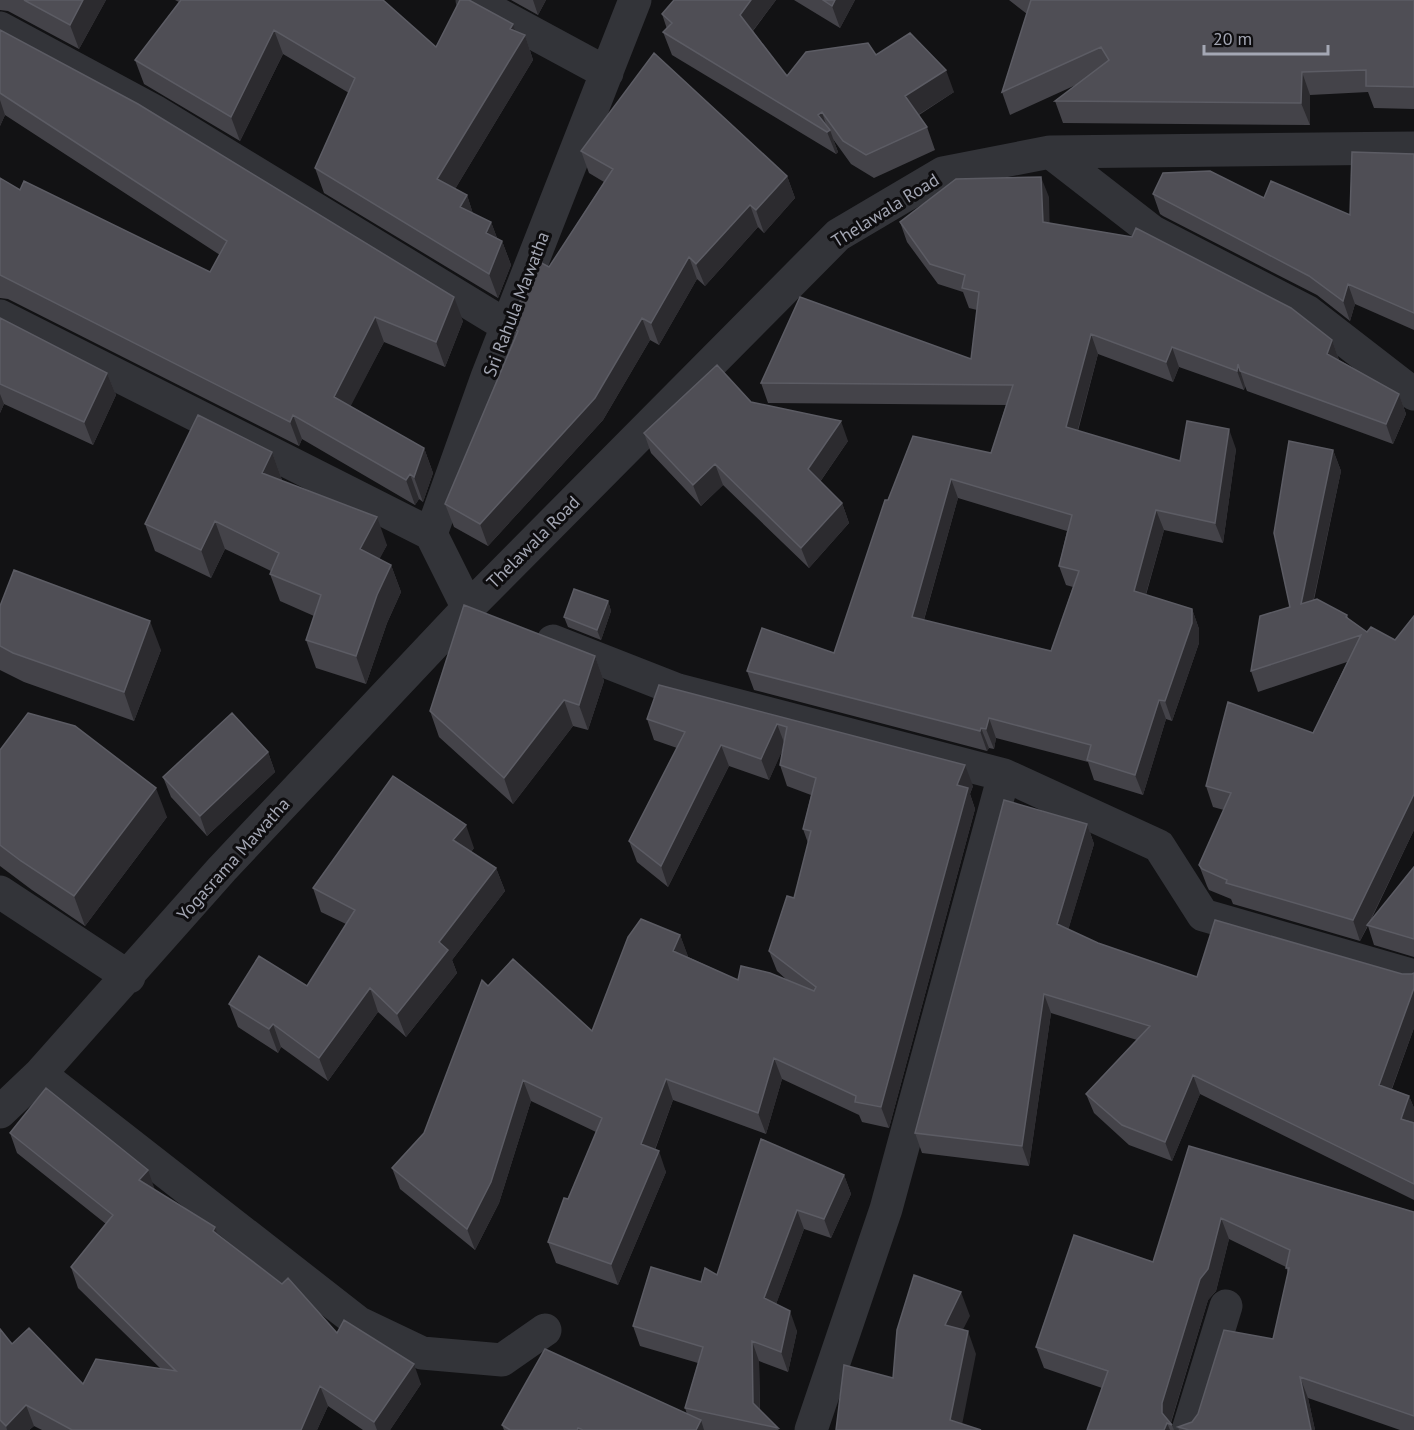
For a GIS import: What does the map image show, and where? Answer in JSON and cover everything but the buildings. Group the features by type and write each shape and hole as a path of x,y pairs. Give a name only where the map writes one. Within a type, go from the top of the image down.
{"street":[{"path":"472,0 606,73"},
{"name":"Sri Rahula Mawatha","path":"431,534 507,326 635,0"},
{"path":"0,28 156,112 507,326"},
{"name":"Thelawala Road","path":"468,608 838,235 943,173 1050,152 1414,148"},
{"path":"1050,152 1153,232 1308,312 1414,394"},
{"path":"0,316 431,534 468,608 678,690 1004,775 1159,846 1203,915 1414,976"},
{"name":"Yogasrama Mawatha","path":"0,1112 40,1074 222,869 468,608"},
{"path":"811,1430 886,1209 1004,775"},
{"path":"0,892 129,976"},
{"path":"40,1074 359,1323 422,1353 502,1360 545,1330"},
{"path":"1188,1430 1226,1306"}]}
